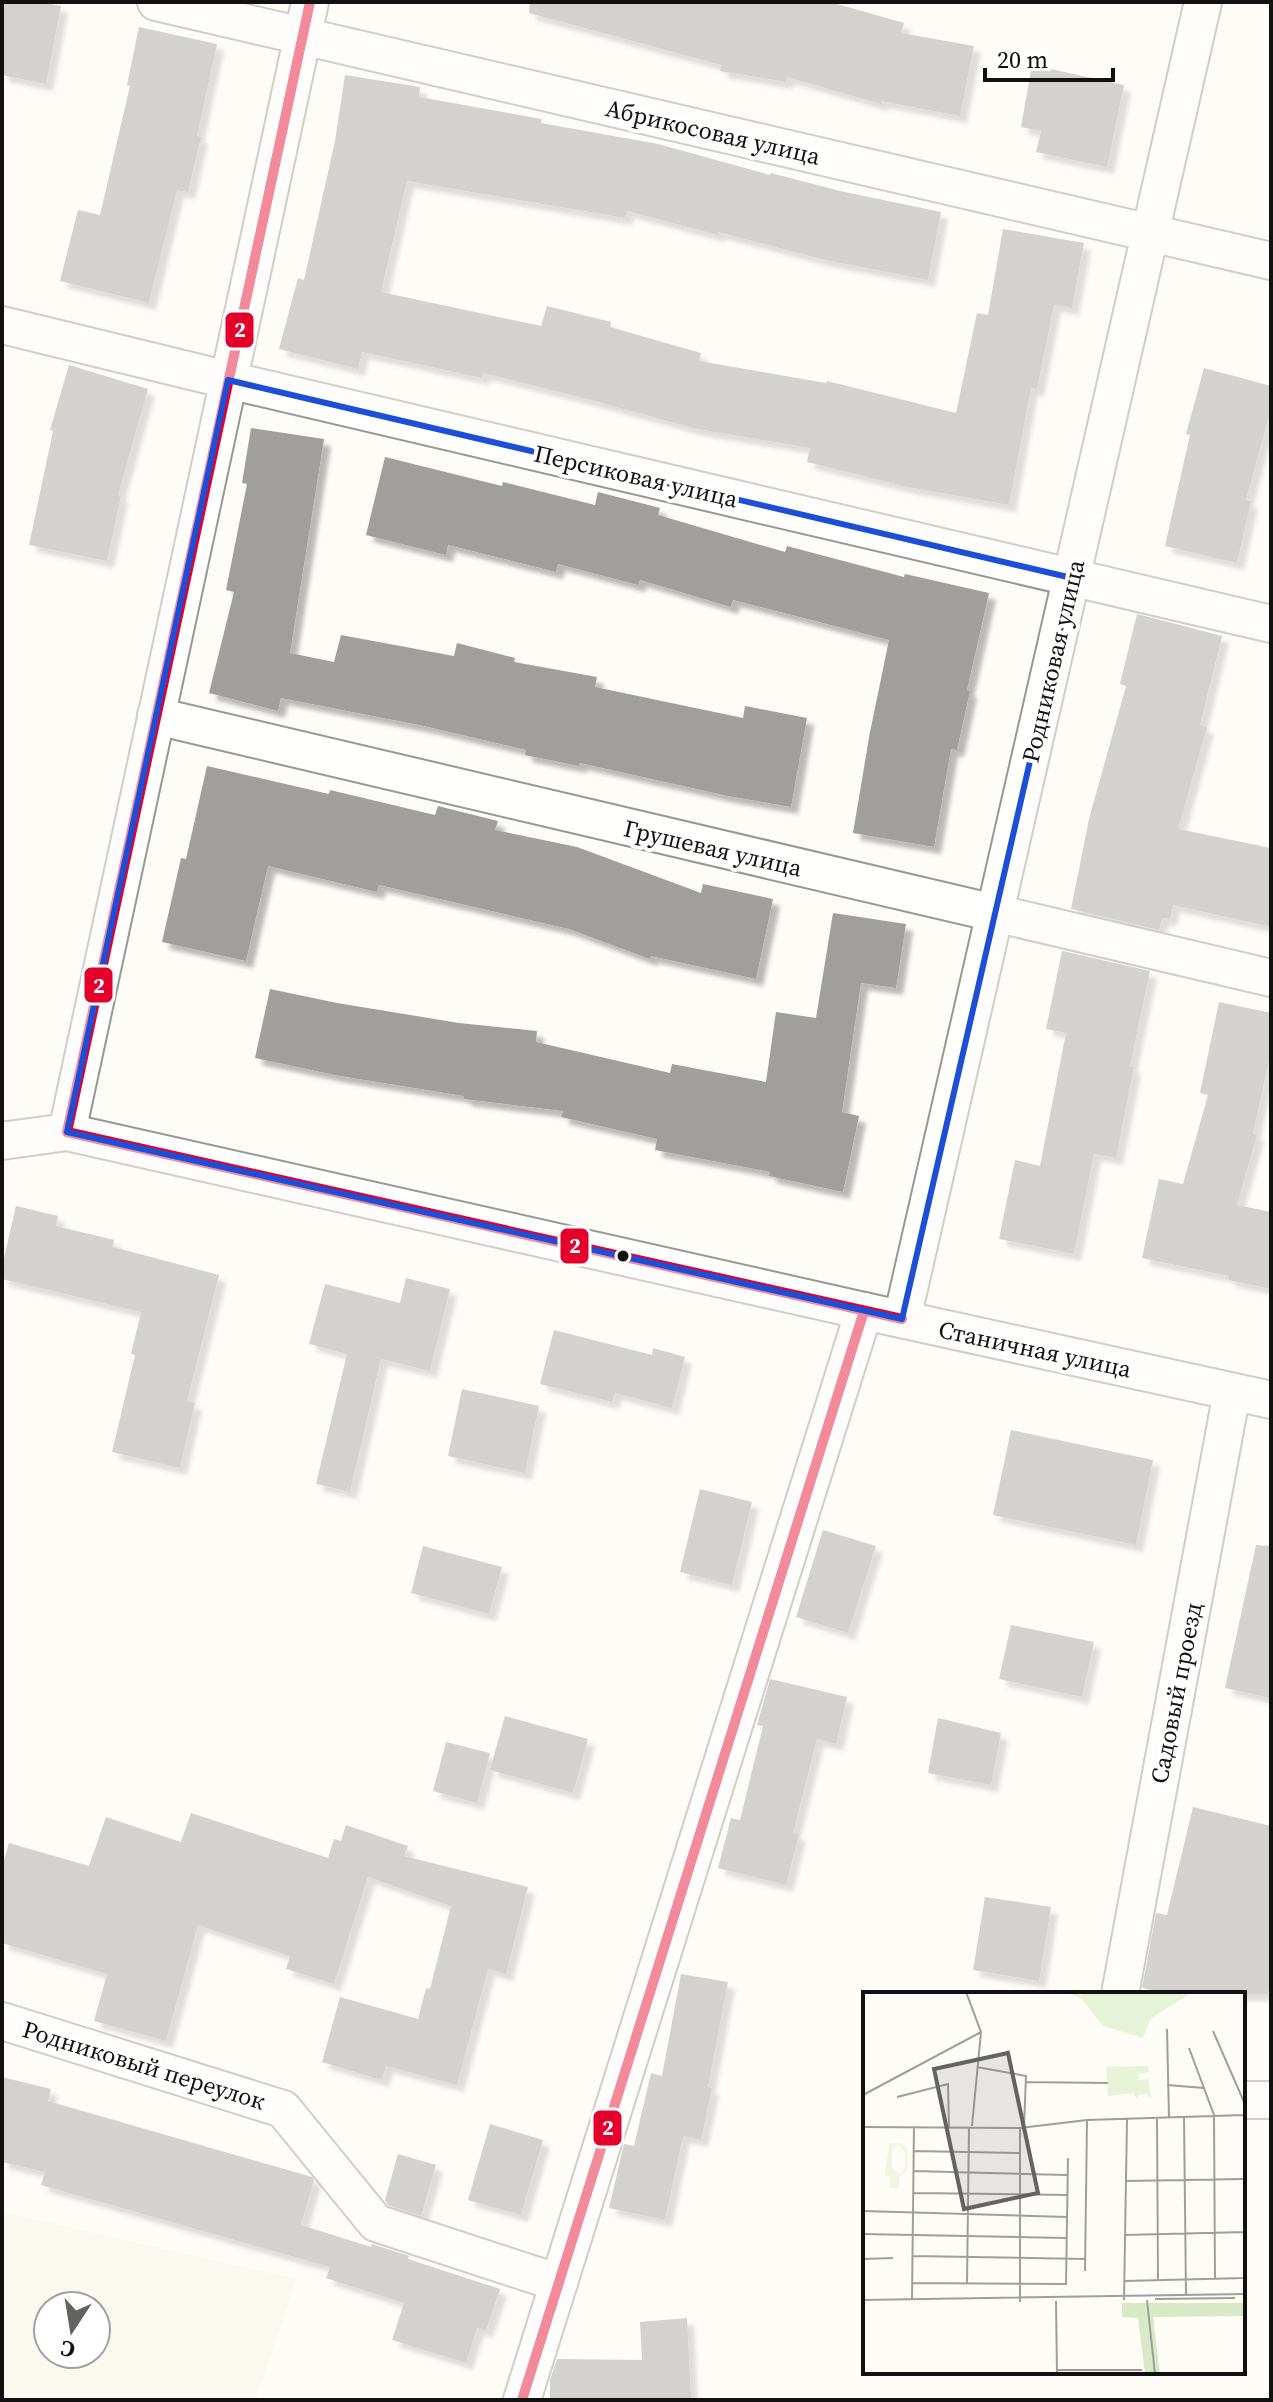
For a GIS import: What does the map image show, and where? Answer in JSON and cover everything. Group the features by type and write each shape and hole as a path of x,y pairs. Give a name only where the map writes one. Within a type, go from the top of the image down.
{"street":[{"name":"Абрикосовая улица","path":"156,2 306,19 1150,234 1271,261"},
{"name":"Родниковая улица","path":"902,1319 1203,2"},
{"path":"67,1132 306,19"},
{"name":"Персиковая улица","path":"2,325 1271,624"},
{"name":"Грушевая улица","path":"156,716 1271,978"},
{"name":"Станичная улица","path":"3,1146 67,1132 1271,1400"},
{"path":"522,2400 864,1311"},
{"name":"Садовый проезд","path":"1120,1992 1232,1392"},
{"name":"Родниковый переулок","path":"2,2021 283,2109 376,2223 559,2283"},
{"path":"1245,2100 1271,2100"}],"highlighted area":[{"path":"228,380 1072,578 902,1319 67,1132"}],"shaded area":[{"path":"2,2212 297,2279 255,2400 2,2400"}],"building":[{"path":"2,2 40,2 61,6 46,84 2,75"},
{"path":"530,2 830,2 904,23 901,33 974,46 960,116 881,101 881,104 787,77 786,82 720,71 721,65 529,13"},
{"path":"139,27 217,44 188,192 177,190 149,303 60,281 78,210 100,215 130,86 127,85"},
{"path":"1032,65 1124,85 1107,167 1036,152 1041,131 1021,127"},
{"path":"345,75 420,87 419,97 658,144 770,175 941,212 928,280 825,260 627,211 625,218 407,181 381,292 541,326 547,306 611,322 610,327 701,353 699,361 827,381 956,413 977,313 988,315 1003,229 1084,243 1072,308 1054,305 1037,389 1031,388 1009,505 908,487 807,462 810,448 697,429 483,373 482,378 362,352 358,369 279,349 298,278 304,280 335,141"},
{"path":"69,365 148,389 118,495 121,496 107,561 29,545 53,431 50,430"},
{"path":"1204,368 1271,386 1271,409 1246,500 1251,501 1237,563 1165,546 1190,435 1186,434"},
{"path":"251,428 324,439 290,653 334,662 341,635 454,656 457,643 515,658 514,662 597,677 595,687 743,718 745,706 807,718 791,807 580,763 579,766 525,755 526,750 424,726 281,698 278,711 209,693 234,592 226,590 247,484 242,483"},
{"path":"385,457 595,505 598,492 660,508 658,515 785,552 787,546 904,577 905,574 989,593 957,750 951,749 934,847 853,833 889,640 733,600 731,607 640,580 638,585 558,564 556,572 448,545 446,555 366,535"},
{"path":"1137,614 1222,636 1200,725 1207,727 1178,829 1271,848 1271,927 1173,905 1170,919 1162,918 1159,930 1071,909 1089,819 1126,686 1120,684"},
{"path":"207,766 435,815 438,806 498,821 495,830 577,847 701,893 703,884 773,899 756,979 651,956 650,959 569,929 379,885 377,892 268,866 246,961 162,942 181,858 186,859"},
{"path":"833,913 906,924 896,988 861,983 842,1112 859,1116 843,1192 769,1176 770,1172 655,1150 657,1139 561,1117 563,1111 464,1099 464,1096 340,1076 255,1058 270,989 459,1023 537,1031 536,1042 670,1073 672,1064 766,1082 776,1012 816,1018"},
{"path":"1062,951 1150,971 1130,1066 1134,1067 1116,1158 1094,1154 1074,1254 999,1239 1015,1160 1040,1166 1066,1033 1046,1029"},
{"path":"1219,1002 1271,1013 1271,1051 1253,1134 1257,1135 1237,1205 1271,1212 1271,1289 1229,1280 1229,1276 1142,1258 1159,1179 1183,1184 1208,1095 1200,1093"},
{"path":"16,1206 58,1216 56,1226 114,1240 113,1247 219,1275 187,1401 195,1403 180,1468 112,1452 135,1355 131,1354 141,1312 2,1279"},
{"path":"406,1278 450,1289 430,1371 381,1359 350,1492 316,1484 347,1354 309,1344 325,1284 400,1303"},
{"path":"554,1330 652,1355 653,1348 685,1357 672,1408 615,1393 612,1402 540,1384"},
{"path":"462,1389 539,1406 525,1473 448,1456"},
{"path":"1011,1430 1153,1460 1136,1545 993,1515"},
{"path":"700,1489 752,1502 732,1585 680,1572"},
{"path":"823,1530 876,1546 848,1633 796,1617"},
{"path":"1256,1545 1271,1546 1271,1698 1225,1688"},
{"path":"423,1546 502,1567 489,1614 411,1593"},
{"path":"1011,1625 1094,1642 1082,1697 999,1679"},
{"path":"770,1679 847,1697 836,1744 817,1739 793,1833 799,1834 786,1885 718,1868 731,1818 740,1820 763,1726 757,1725"},
{"path":"505,1716 588,1739 573,1793 490,1770"},
{"path":"938,1718 1001,1733 991,1785 928,1773"},
{"path":"446,1742 490,1753 477,1803 433,1791"},
{"path":"1193,1807 1271,1826 1271,1975 1268,1994 1163,1992 1142,1988 1156,1913 1167,1915"},
{"path":"191,1813 328,1858 334,1839 341,1841 346,1825 408,1846 404,1856 528,1887 506,1974 488,1969 457,2085 386,2066 382,2080 322,2062 340,1997 418,2019 426,1988 430,1989 451,1906 368,1877 334,1984 286,1969 290,1956 198,1925 166,2041 94,2021 107,1974 2,1943 2,1867 9,1843 89,1866 106,1817 181,1842"},
{"path":"985,1897 1051,1907 1039,1981 973,1970"},
{"path":"681,1974 728,1982 701,2140 683,2136 665,2220 609,2208 624,2144 634,2146 651,2073 662,2076"},
{"path":"2,2077 51,2089 48,2101 312,2177 314,2180 301,2225 371,2247 372,2244 500,2289 486,2331 477,2328 466,2363 392,2340 404,2303 326,2278 330,2267 41,2185 45,2172 2,2162"},
{"path":"490,2124 543,2140 521,2215 468,2200"},
{"path":"398,2154 436,2165 421,2216 388,2205 385,2200"},
{"path":"687,2318 691,2400 550,2400 550,2380 557,2359 642,2360 640,2322"}],"transit line":[{"name":"2","path":"310,2 67,1132 902,1319"},
{"name":"2","path":"522,2400 864,1311"}]}
